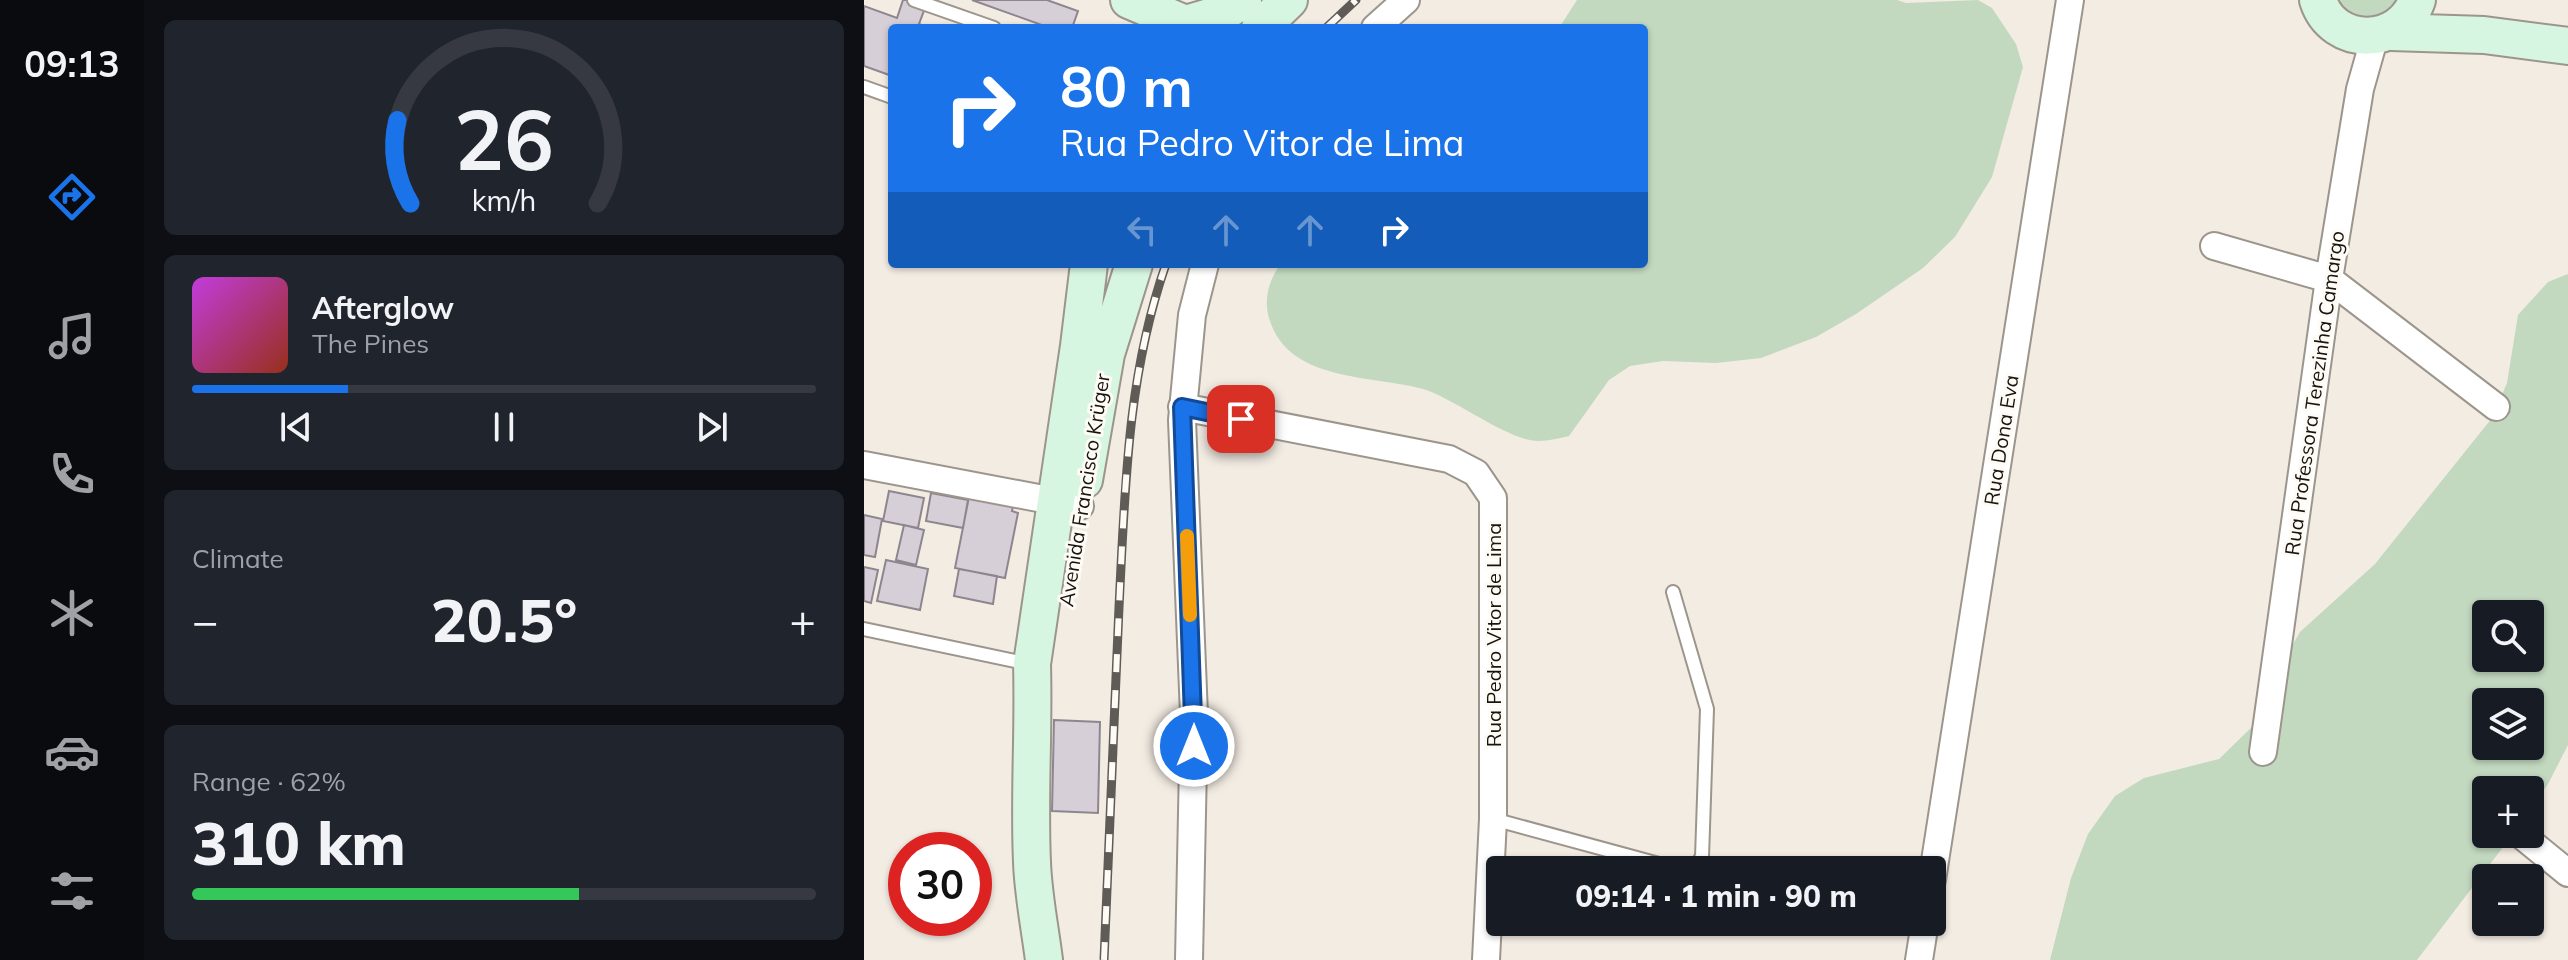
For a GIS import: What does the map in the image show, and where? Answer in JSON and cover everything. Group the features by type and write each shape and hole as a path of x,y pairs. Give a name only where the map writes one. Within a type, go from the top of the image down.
{"main road":[{"path":"1116,0 1133,24"},
{"path":"1129,0 1174,24"},
{"path":"1189,24 1223,13 1243,0"},
{"path":"1264,24 1289,0"},
{"path":"2318,0 2330,21 2343,31 2359,36 2484,35 2568,46"},
{"path":"2383,34 2404,23 2417,0"},
{"path":"2428,0 2484,35"},
{"name":"Avenida Francisco Krüger","path":"1034,716 1056,666 1079,346 1089,268"},
{"name":"Avenida Francisco Krüger","path":"1044,960 1032,865 1032,664 1106,354 1133,268"}],"street":[{"path":"1379,24 1406,0"},
{"name":"Rua Dona Eva","path":"1936,856 2070,0"},
{"name":"Rua Professora Terezinha Camargo","path":"2263,752 2329,279 2360,89 2383,34"},
{"path":"2214,246 2329,279 2496,407"},
{"path":"1189,960 1194,715 1182,407 1192,315 1204,268"},
{"name":"Rua Pedro Vitor de Lima","path":"1182,407 1449,459 1476,473 1493,498 1493,819 1486,960"},
{"path":"864,465 1068,504"},
{"path":"2537,848 2568,873"},
{"path":"1919,960 1923,936"}],"lane":[{"path":"914,0 983,24"},
{"path":"864,87 888,96"},
{"path":"1673,592 1707,709 1702,856"},
{"path":"864,629 1032,664"},
{"path":"1493,819 1630,856"}],"green space":[{"path":"1577,0 1897,0 1906,3 1978,0 1992,8 2016,44 2023,67 1992,177 1955,237 1923,268 1816,337 1761,358 1716,363 1663,361 1630,366 1609,380 1569,436 1543,441 1513,435 1423,389 1335,373 1295,355 1280,341 1268,314 1268,291 1279,268 1648,268 1648,24 1562,24"},
{"path":"2334,0 2400,0 2383,19 2350,18"},
{"path":"2568,274 2568,745 2544,790 2544,776 2472,776 2472,848 2502,848 2490,864 2472,864 2472,888 2417,960 2050,960 2071,878 2088,834 2115,796 2144,778 2219,759 2255,724 2275,675 2300,632 2375,564 2492,418 2507,383 2518,315 2548,282"}],"building":[{"path":"903,0 928,0 919,24 888,24 888,75 864,66 864,6 897,18"},
{"path":"972,0 1047,0 1078,11 1073,24 1039,24"},
{"path":"889,491 924,498 918,528 883,521"},
{"path":"931,493 968,500 963,528 926,521"},
{"path":"969,497 1013,506 1012,511 1018,513 1005,578 955,568"},
{"path":"864,515 882,519 875,557 864,555"},
{"path":"904,525 924,530 916,565 896,560"},
{"path":"886,560 928,569 920,610 877,601"},
{"path":"864,567 878,570 871,603 864,601"},
{"path":"959,569 997,576 993,604 954,596"},
{"path":"1054,720 1100,722 1098,813 1052,811"}],"railway":[{"path":"1330,24 1356,0"},
{"path":"1104,960 1126,477 1143,348 1165,268"}],"slow traffic":[{"path":"1187,536 1190,615"}],"route":[{"path":"1194,746 1182,407 1241,419"}]}
